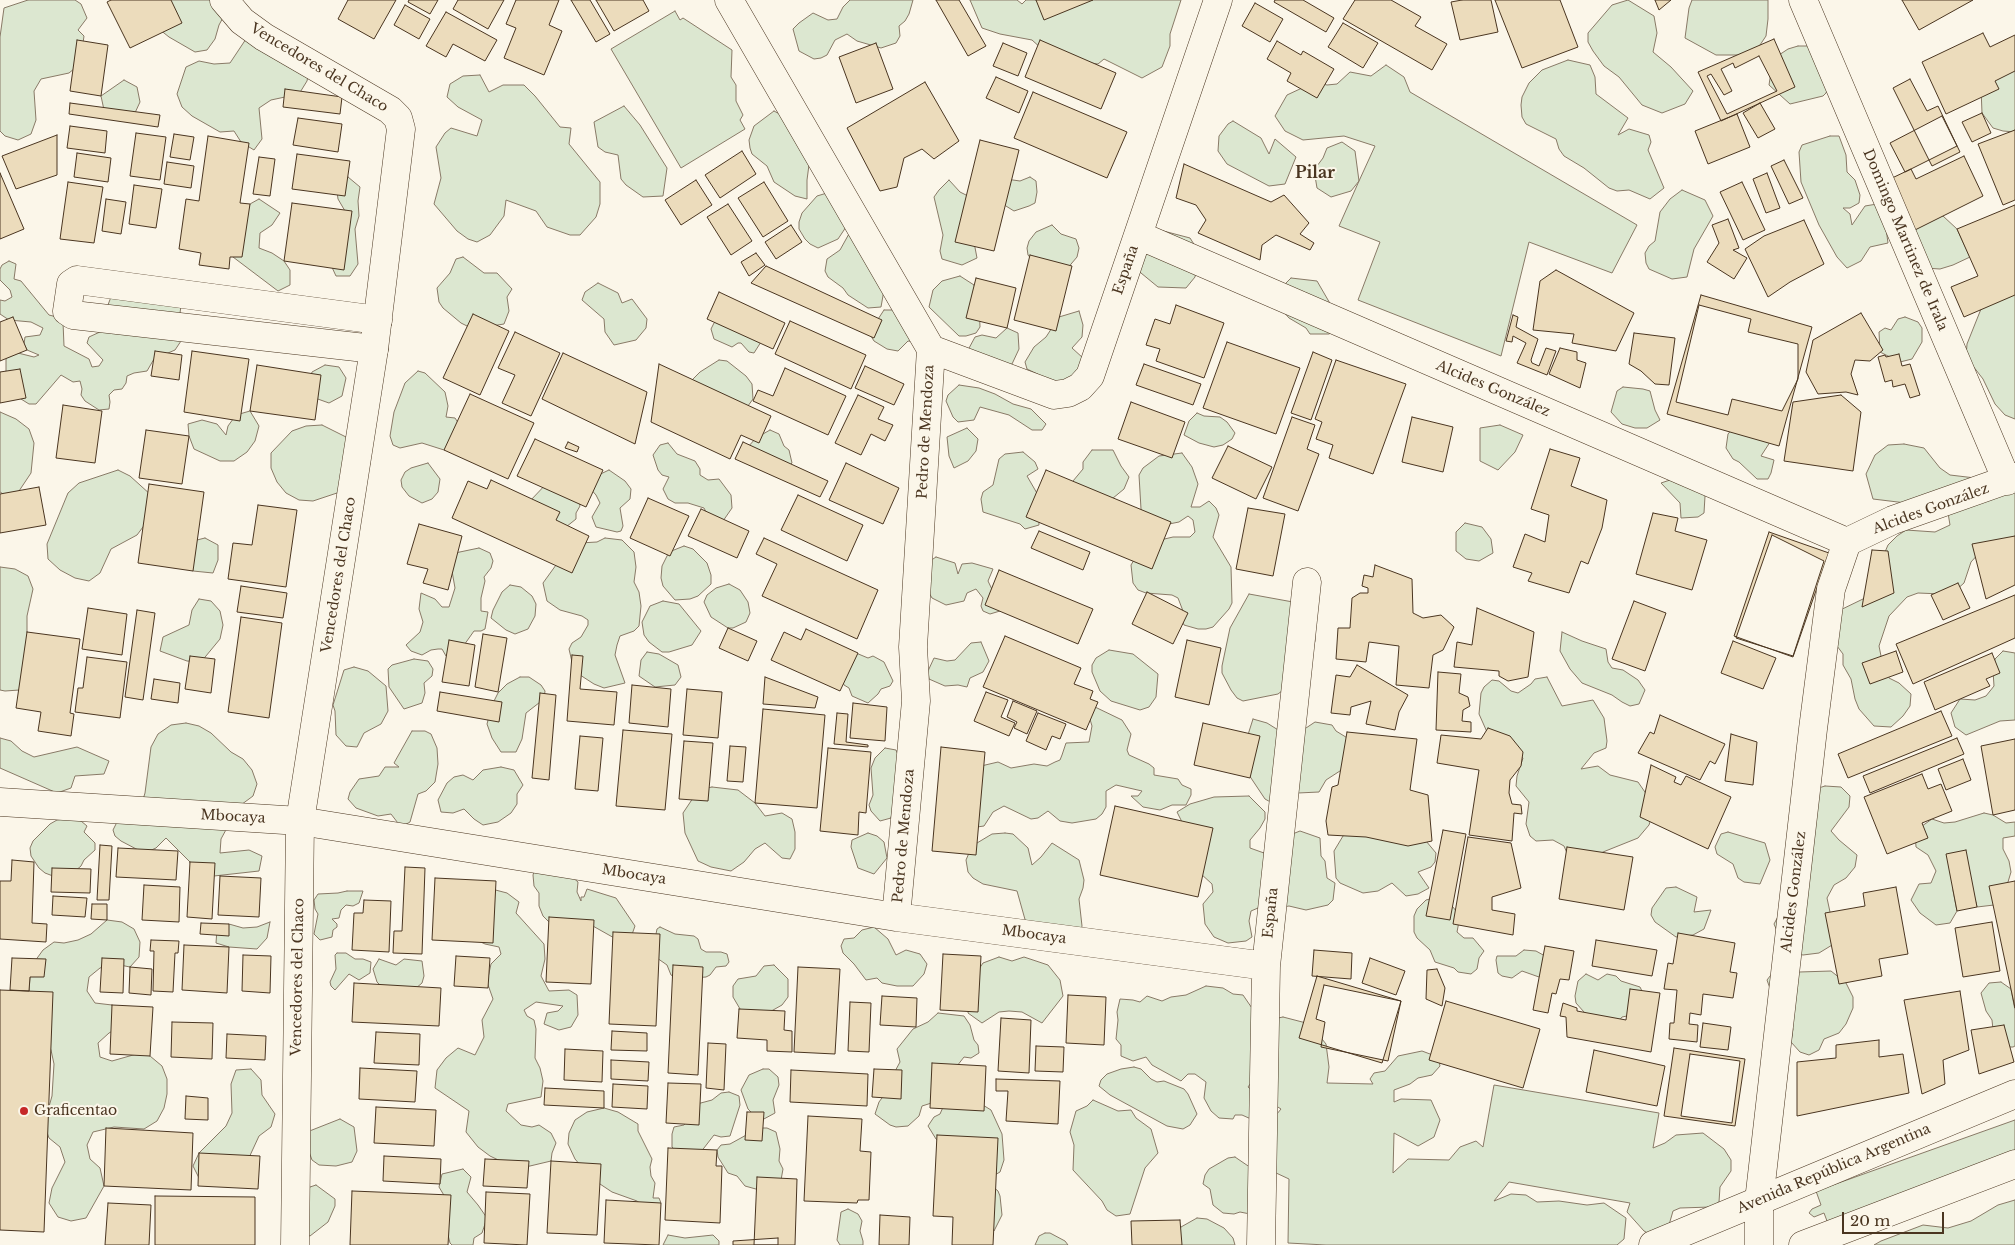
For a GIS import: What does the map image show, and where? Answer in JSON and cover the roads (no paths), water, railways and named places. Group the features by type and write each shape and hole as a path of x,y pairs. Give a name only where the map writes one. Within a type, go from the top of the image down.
{"street":[{"name":"Vencedores del Chaco","path":"224,0 242,21 264,37 390,110 398,118 401,129 374,349 300,821 295,1245"},
{"name":"Pedro de Mendoza","path":"729,0 931,349 913,648 916,701 896,917"},
{"name":"España","path":"931,349 1054,395 1068,393 1080,387 1090,376 1218,0"},
{"name":"Domingo Martinez de Irala","path":"1804,0 2011,479"},
{"name":"Alcides González","path":"1138,235 1847,542"},
{"path":"374,349 73,315 67,310 71,284 77,280 378,320"},
{"path":"214,331 218,299"},
{"name":"Alcides González","path":"1759,1245 1759,1201 1813,729 1831,590 1847,542 1893,520 2011,479"},
{"name":"España","path":"1261,1245 1266,966 1307,582"},
{"name":"Mbocaya","path":"0,802 300,821 896,917 1266,966"},
{"name":"Avenida República Argentina","path":"1653,1245 2015,1094"},
{"path":"1803,1245 2015,1164"}],"place":[{"name":"Graficentao","path":"24,1111"}],"district":[{"name":"Pilar","path":"1315,173"}]}
